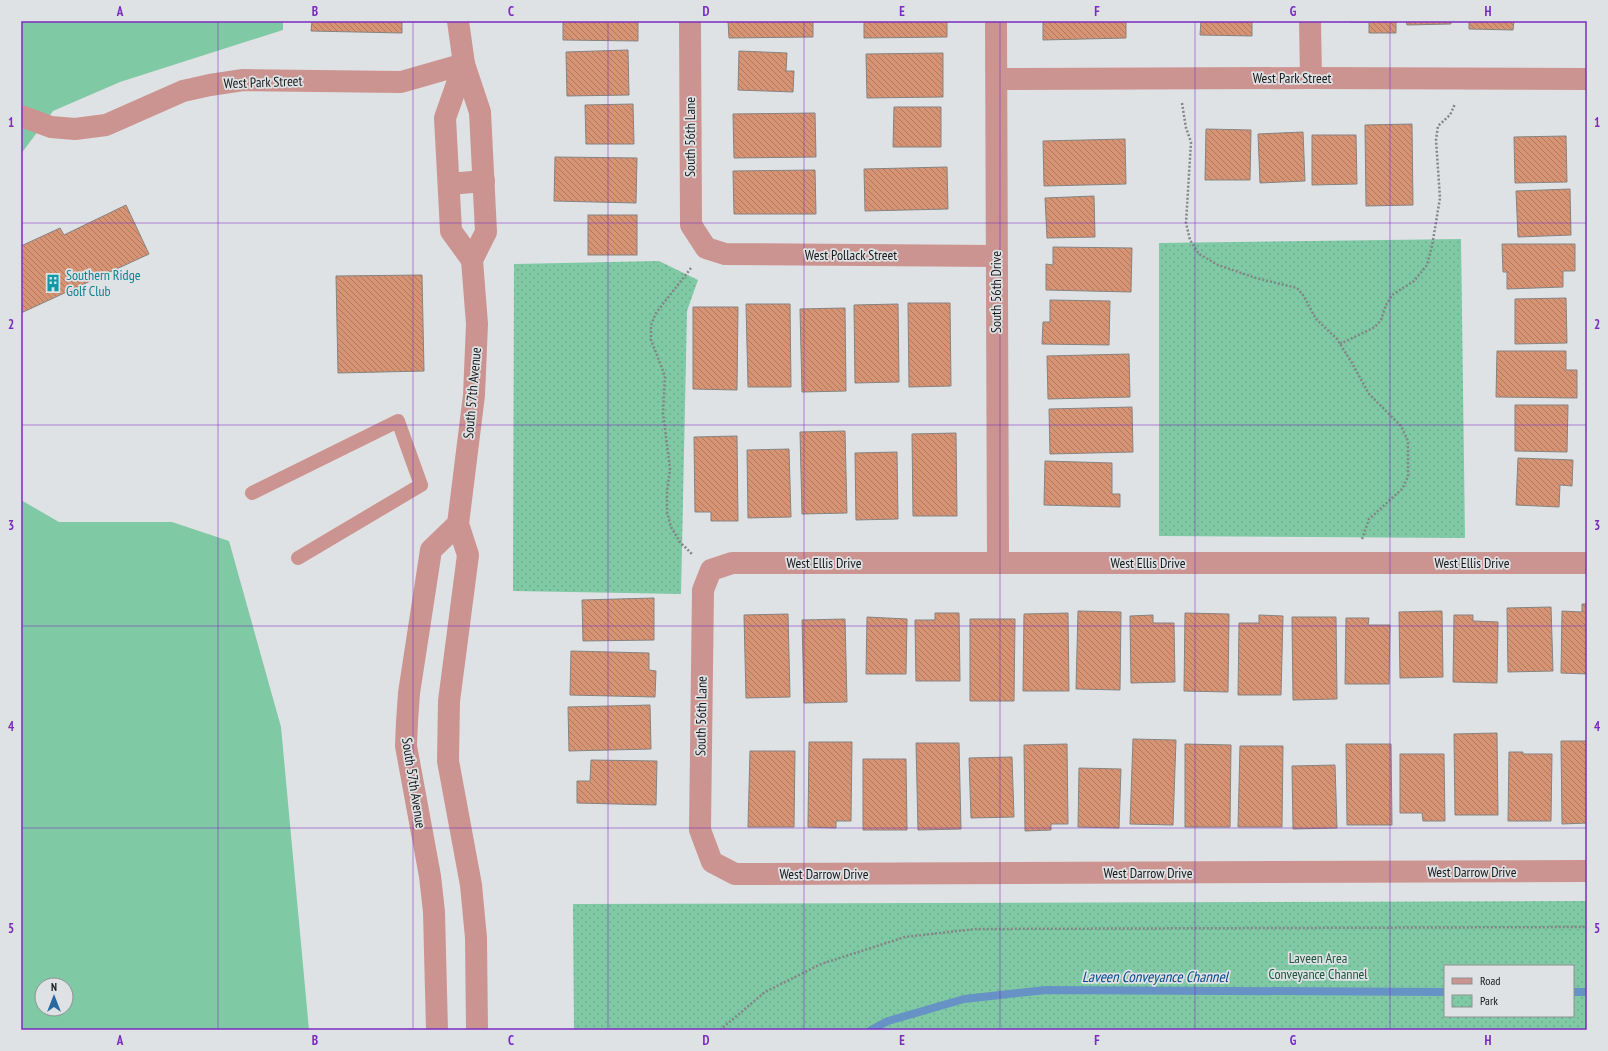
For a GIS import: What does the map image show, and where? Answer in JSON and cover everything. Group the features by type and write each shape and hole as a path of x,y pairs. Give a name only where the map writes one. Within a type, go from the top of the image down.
{"street":[{"path":"458,21 464,64 480,112 486,232 472,260 451,231 445,118 464,64"},
{"name":"South 56th Lane","path":"690,21 691,225 706,248"},
{"name":"South 56th Drive","path":"996,21 998,563"},
{"path":"1310,21 1311,78"},
{"name":"West Park Street","path":"21,116 51,127 75,129 106,125 183,91 210,85 243,80 401,82 464,64"},
{"name":"West Park Street","path":"996,79 1587,79"},
{"path":"449,184 484,181"},
{"name":"West Pollack Street","path":"706,248 725,254 996,256"},
{"name":"South 57th Avenue","path":"472,260 477,324 474,395 458,524 468,555 449,701 448,761 471,885 476,938 477,1030"},
{"name":"South 57th Avenue","path":"437,1030 434,912 430,876 406,746 409,693 432,550 458,524"},
{"name":"West Ellis Drive","path":"710,570 732,563 1587,563"},
{"name":"South 56th Lane","path":"710,570 702,590 700,830 712,862"},
{"name":"West Darrow Drive","path":"712,862 735,874 1587,871"}],"lane":[{"path":"252,493 398,421 421,485 298,558"}],"path":[{"path":"1182,78 1182,103 1186,128 1191,142 1186,223 1190,240 1199,254 1218,265 1256,278 1297,288 1303,295 1316,319 1340,344 1369,394 1401,426 1408,441 1408,477 1402,489 1369,519 1362,536 1360,563"},
{"path":"1340,344 1375,327 1381,320 1386,305 1392,295 1414,281 1427,265 1432,246 1440,198 1436,140 1438,126 1450,115 1456,103 1460,79"},
{"path":"706,248 656,313 651,325 651,340 665,376 663,413 670,469 667,491 667,512 671,528 680,542 710,570"},
{"path":"720,1030 765,992 821,964 905,937 975,929 1587,927"}],"green space":[{"path":"21,21 283,21 283,30 120,82 53,111 21,154"},
{"path":"1461,239 1465,538 1159,536 1159,243"},
{"path":"659,261 698,280 687,311 681,594 513,591 514,264"},
{"path":"21,500 59,522 172,522 229,541 281,727 309,1030 21,1030"},
{"name":"Laveen Area Conveyance Channel","path":"1587,901 1587,1030 574,1030 573,904"}],"building":[{"path":"312,21 402,21 402,33 311,31"},
{"path":"563,21 638,21 638,41 563,40"},
{"path":"728,21 813,21 813,37 729,38"},
{"path":"864,21 947,21 947,37 864,38"},
{"path":"1043,21 1126,21 1126,38 1043,40"},
{"path":"1201,21 1252,21 1252,36 1200,35"},
{"path":"1350,21 1396,21 1396,33 1369,33 1369,22"},
{"path":"1406,21 1451,21 1451,24 1407,25"},
{"path":"1469,21 1514,21 1513,30 1469,29"},
{"path":"628,50 629,95 567,96 566,52"},
{"path":"739,51 787,53 786,71 794,71 793,92 738,90"},
{"path":"943,53 943,97 867,98 866,54"},
{"path":"633,104 634,144 586,144 585,105"},
{"path":"894,107 941,107 941,147 893,147"},
{"path":"815,113 816,157 734,158 733,114"},
{"path":"1412,124 1413,205 1366,206 1365,125"},
{"path":"1206,129 1251,130 1250,180 1205,180"},
{"path":"1303,132 1305,181 1260,183 1258,134"},
{"path":"1312,135 1356,135 1357,184 1312,185"},
{"path":"1566,136 1567,182 1515,183 1514,137"},
{"path":"1125,139 1126,184 1044,186 1043,141"},
{"path":"555,157 637,158 636,203 554,201"},
{"path":"947,167 948,209 865,211 864,169"},
{"path":"815,170 816,214 734,214 733,171"},
{"path":"1570,189 1571,235 1518,237 1516,191"},
{"path":"1094,196 1095,237 1047,238 1045,198"},
{"name":"Southern Ridge Golf Club","path":"126,205 149,254 21,313 21,246 60,228 64,235"},
{"path":"588,215 637,215 637,255 588,255"},
{"path":"1502,244 1575,244 1575,271 1563,271 1563,287 1507,289 1507,272 1503,272"},
{"path":"1053,247 1132,248 1131,292 1046,290 1046,264 1053,265"},
{"path":"422,275 424,371 338,373 336,276"},
{"path":"1566,298 1567,343 1515,344 1515,299"},
{"path":"1050,300 1110,301 1109,345 1042,344 1043,322 1050,322"},
{"path":"908,303 950,303 951,386 909,387"},
{"path":"746,304 790,304 791,387 748,387"},
{"path":"898,304 899,382 855,383 854,305"},
{"path":"693,307 738,307 737,390 693,389"},
{"path":"845,308 846,391 802,392 800,309"},
{"path":"1497,351 1566,351 1566,370 1577,370 1577,398 1496,397"},
{"path":"1129,354 1130,397 1048,399 1047,356"},
{"path":"1515,405 1568,405 1567,452 1515,451"},
{"path":"1132,407 1133,452 1050,454 1049,409"},
{"path":"845,431 847,513 802,514 800,432"},
{"path":"956,433 957,516 913,516 912,434"},
{"path":"737,436 738,521 711,521 711,512 695,512 694,437"},
{"path":"789,449 791,517 748,518 747,450"},
{"path":"897,452 898,519 856,520 855,453"},
{"path":"1518,458 1573,460 1572,486 1560,485 1559,507 1516,505"},
{"path":"1045,461 1112,463 1112,494 1120,494 1120,507 1044,505"},
{"path":"654,598 654,640 583,641 582,600"},
{"path":"1582,604 1587,604 1587,674 1561,673 1562,611 1582,612"},
{"path":"1551,607 1553,671 1508,672 1507,608"},
{"path":"1078,611 1121,612 1120,690 1076,689"},
{"path":"1442,611 1443,677 1400,678 1399,612"},
{"path":"935,613 959,613 960,681 916,681 915,620 935,620"},
{"path":"1068,613 1069,691 1023,691 1024,614"},
{"path":"1185,613 1229,614 1228,692 1184,691"},
{"path":"788,614 790,697 746,698 744,615"},
{"path":"1153,615 1153,623 1174,623 1175,682 1131,683 1130,616"},
{"path":"1259,615 1283,616 1281,695 1238,695 1239,623 1259,623"},
{"path":"1454,615 1473,615 1473,621 1498,622 1497,683 1453,682"},
{"path":"867,617 907,619 906,674 866,674"},
{"path":"1292,617 1336,617 1337,699 1293,700"},
{"path":"1346,618 1369,618 1368,625 1390,625 1389,684 1345,684"},
{"path":"845,619 847,702 804,703 802,620"},
{"path":"970,619 1015,619 1014,701 970,701"},
{"path":"571,651 649,653 649,670 656,671 655,697 570,695"},
{"path":"650,705 651,749 569,751 568,707"},
{"path":"1497,733 1498,815 1455,815 1454,734"},
{"path":"1133,739 1176,740 1173,825 1130,824"},
{"path":"1561,741 1587,741 1587,823 1562,824"},
{"path":"809,742 852,742 851,821 836,821 836,828 808,827"},
{"path":"916,743 959,743 961,829 918,830"},
{"path":"1067,744 1068,824 1051,824 1051,830 1025,831 1024,745"},
{"path":"1185,744 1231,745 1230,827 1185,827"},
{"path":"1346,744 1391,744 1392,825 1347,825"},
{"path":"1240,746 1283,746 1282,827 1238,827"},
{"path":"750,751 795,751 794,827 748,827"},
{"path":"1509,752 1523,752 1523,754 1552,754 1551,821 1508,821"},
{"path":"1400,754 1444,754 1445,821 1423,821 1422,813 1400,813"},
{"path":"1012,757 1014,817 971,818 969,758"},
{"path":"863,759 906,759 907,830 863,830"},
{"path":"591,760 657,761 656,805 577,803 577,781 590,781"},
{"path":"1335,765 1337,828 1293,829 1292,766"},
{"path":"1079,768 1121,769 1119,828 1078,827"}],"waterway":[{"name":"Laveen Conveyance Channel","path":"871,1030 888,1021 964,999 1046,990 1444,992"},
{"name":"Laveen Conveyance Channel","path":"1574,992 1587,992"}],"place":[{"name":"Southern Ridge Golf Club","path":"53,283"}]}
